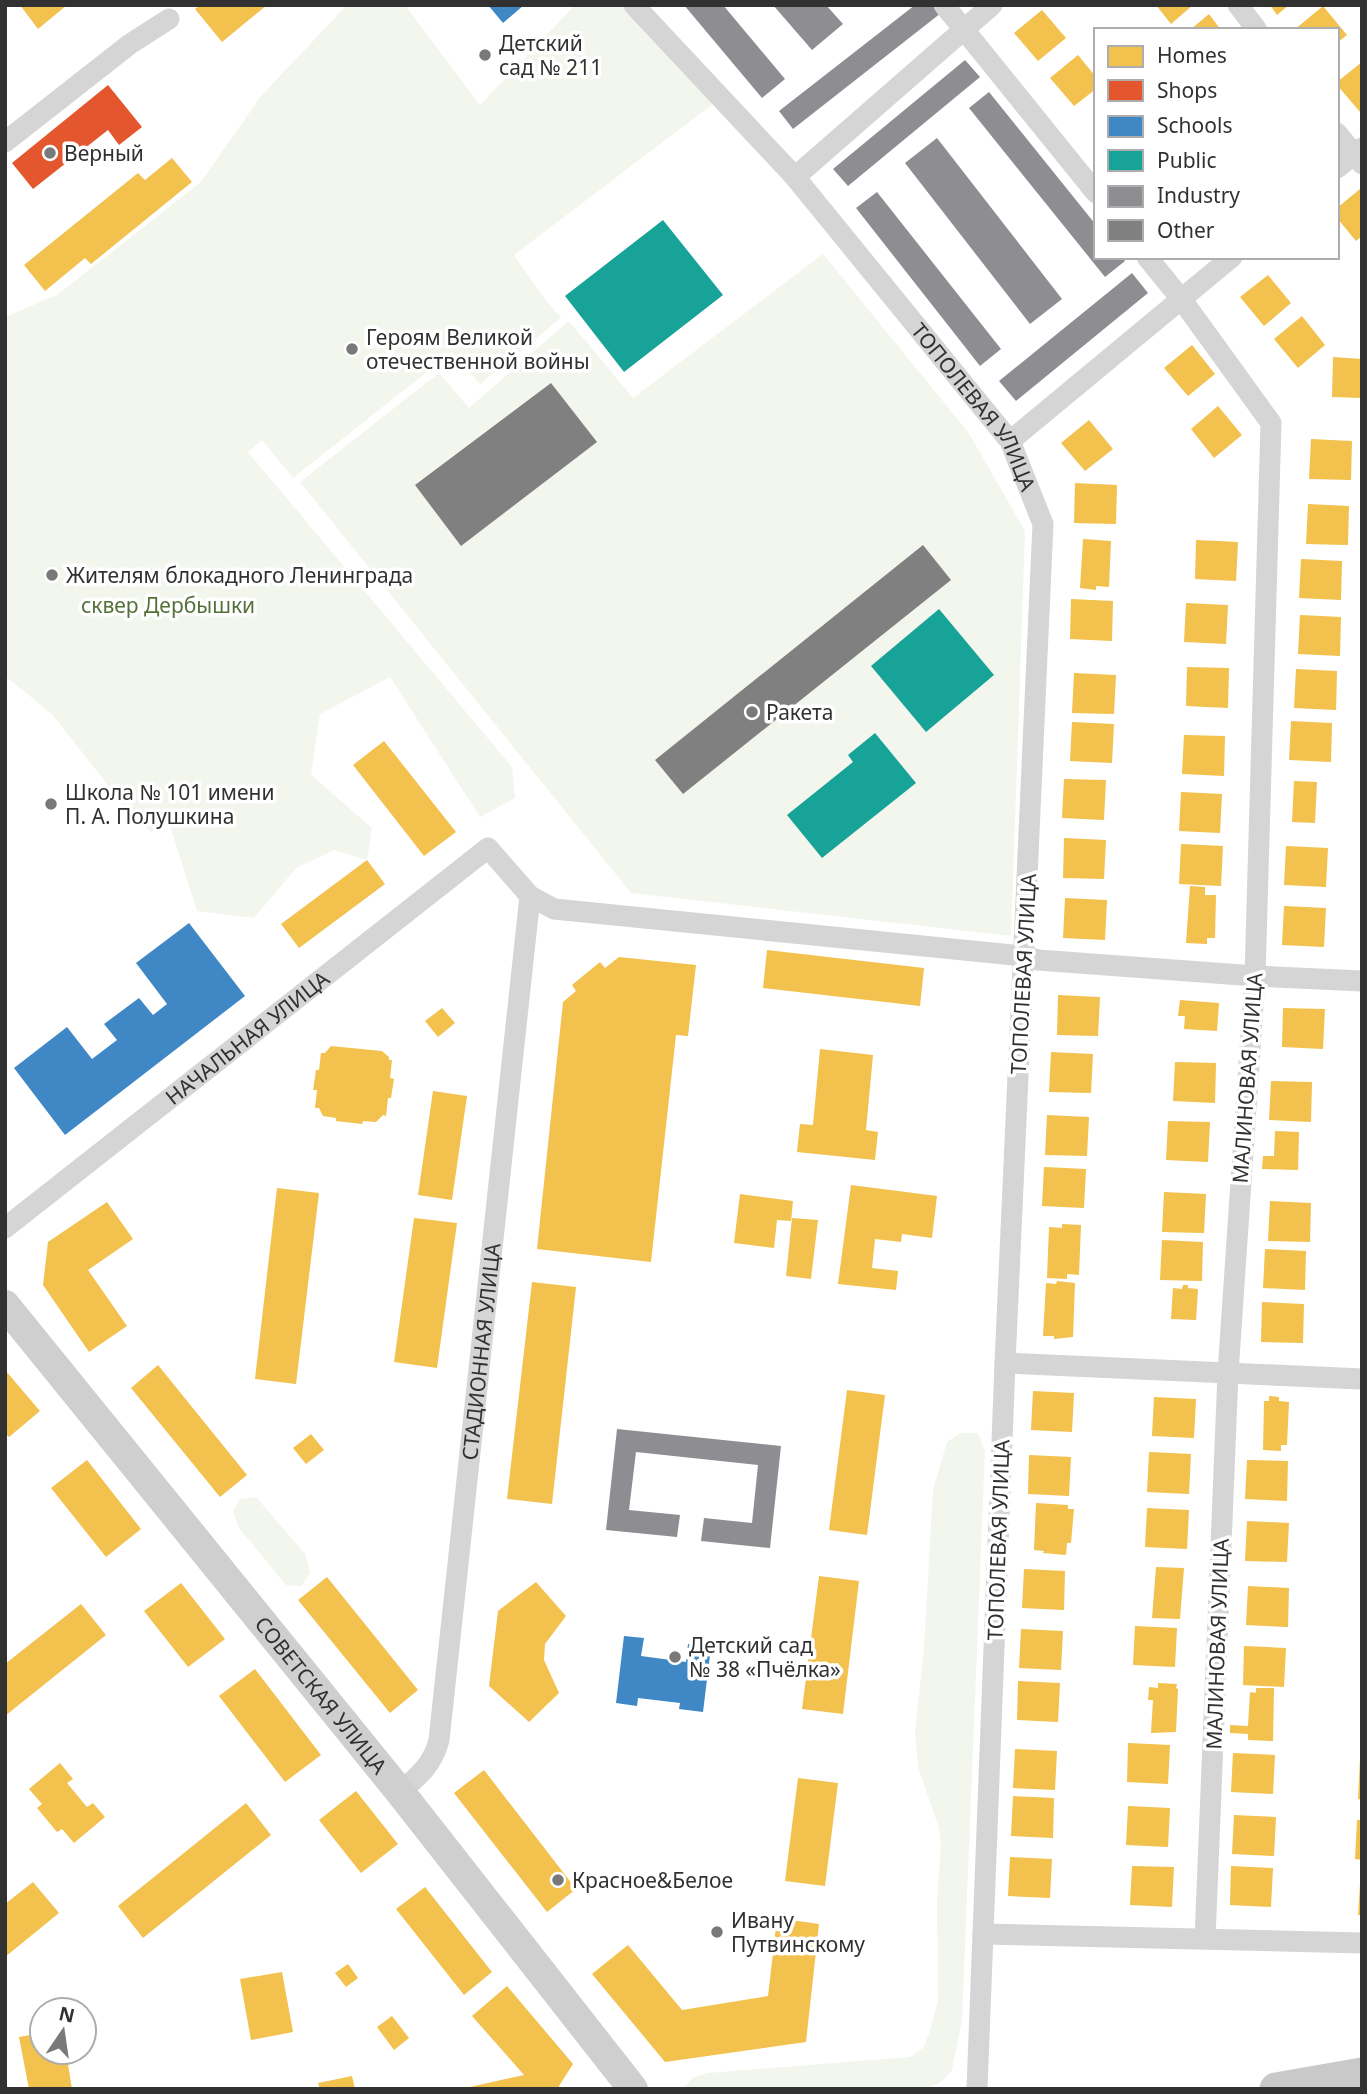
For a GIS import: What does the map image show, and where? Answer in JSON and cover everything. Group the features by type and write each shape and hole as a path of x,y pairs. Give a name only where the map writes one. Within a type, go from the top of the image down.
{"main road":[{"path":"1276,2089 1362,2074"}],"street":[{"name":"ТОПОЛЕВАЯ УЛИЦА","path":"634,5 795,177 1010,441 1043,524 1005,1363 977,2089"},
{"path":"944,5 1094,191"},
{"path":"795,177 992,5"},
{"path":"1238,5 1255,28"},
{"path":"5,142 130,44 169,19"},
{"path":"1339,135 1359,156 1339,167"},
{"name":"МАЛИНОВАЯ УЛИЦА","path":"1149,259 1182,300 1271,424 1255,976 1228,1373 1205,1939"},
{"path":"1010,441 1230,259"},
{"name":"НАЧАЛЬНАЯ УЛИЦА","path":"5,1228 488,848 530,896"},
{"path":"530,896 554,909 1023,956 1038,960 1362,981"},
{"name":"СТАДИОННАЯ УЛИЦА","path":"400,1792 427,1769 439,1740 530,896"},
{"name":"СОВЕТСКАЯ УЛИЦА","path":"5,1305 400,1792 634,2089"},
{"path":"1005,1363 1362,1379"},
{"path":"983,1934 1362,1943"}],"green space":[{"name":"сквер Дербышки","path":"347,5 405,5 480,105 575,5 623,5 714,103 514,255 561,318 480,384 452,352 293,478 262,440 248,452 512,767 515,798 480,817 390,677 320,714 311,775 372,828 367,860 334,850 296,868 254,918 197,911 170,826 151,832 129,812 52,714 5,676 5,317 57,295 201,182 261,96"},
{"name":"Ракета","path":"823,254 968,432 1025,531 1011,936 631,893 300,482 439,373 469,408 569,321 633,398"},
{"path":"960,1433 978,1433 985,1450 962,2020 952,2070 941,2082 925,2089 683,2089 692,2078 708,2073 910,2057 923,2048 929,2034 938,2001 937,1899 941,1846 939,1828 918,1767 915,1732 924,1649 933,1490 947,1442"},
{"path":"256,1497 305,1554 310,1572 302,1586 286,1585 239,1528 233,1512 240,1499"}],"building: Homes":[{"path":"20,5 67,5 38,29"},
{"path":"200,5 267,5 222,42 195,9"},
{"path":"1156,5 1193,5 1171,24"},
{"path":"1270,5 1289,5 1277,15"},
{"path":"1323,6 1347,35 1339,41 1339,28 1296,28"},
{"path":"1042,10 1066,38 1038,61 1014,33"},
{"path":"1209,14 1220,28 1192,28"},
{"path":"1078,55 1094,75 1094,91 1074,106 1050,78"},
{"path":"1362,62 1360,112 1339,87 1339,80"},
{"path":"172,158 192,182 91,264 85,258 45,291 24,265 138,173 145,180"},
{"path":"1360,189 1362,236 1356,241 1339,220 1339,206"},
{"path":"1268,275 1291,303 1264,326 1240,297"},
{"path":"1302,316 1325,345 1298,368 1274,339"},
{"path":"1192,345 1215,374 1188,396 1164,368"},
{"path":"1333,357 1362,359 1362,398 1332,397"},
{"path":"1218,406 1242,435 1214,458 1191,429"},
{"path":"1089,420 1113,449 1085,471 1061,443"},
{"path":"1311,439 1352,441 1351,480 1309,479"},
{"path":"1075,483 1117,485 1116,524 1074,523"},
{"path":"1308,504 1349,506 1348,545 1306,544"},
{"path":"1083,539 1111,541 1109,587 1096,586 1096,590 1080,588"},
{"path":"1196,540 1238,542 1236,581 1195,579"},
{"path":"1301,559 1342,561 1341,600 1299,598"},
{"path":"1071,599 1113,601 1112,641 1070,639"},
{"path":"1186,603 1228,605 1226,644 1184,642"},
{"path":"1300,615 1341,617 1340,656 1298,654"},
{"path":"1187,667 1229,668 1228,708 1186,706"},
{"path":"1296,669 1337,671 1336,710 1294,708"},
{"path":"1074,673 1116,675 1114,714 1072,713"},
{"path":"1291,721 1332,723 1331,762 1289,760"},
{"path":"1072,722 1114,724 1112,763 1070,761"},
{"path":"1184,735 1225,736 1224,776 1182,774"},
{"path":"384,741 456,832 424,856 353,765"},
{"path":"1064,779 1106,780 1104,820 1062,818"},
{"path":"1294,781 1317,782 1315,823 1292,822"},
{"path":"1181,792 1222,794 1220,833 1179,831"},
{"path":"1064,838 1106,840 1104,879 1063,878"},
{"path":"1181,844 1223,846 1221,886 1179,884"},
{"path":"1286,846 1328,848 1326,887 1284,885"},
{"path":"367,860 385,884 299,948 281,924"},
{"path":"1190,886 1205,887 1205,895 1216,895 1215,938 1207,938 1207,944 1186,943"},
{"path":"1065,898 1107,900 1105,940 1063,938"},
{"path":"1284,906 1326,908 1324,947 1282,945"},
{"path":"767,950 924,968 920,1006 763,988"},
{"path":"619,957 696,965 688,1036 676,1035 651,1262 537,1249 563,1002 576,991 572,985 600,962 605,968"},
{"path":"1058,995 1100,997 1098,1036 1057,1035"},
{"path":"1180,1000 1219,1003 1217,1031 1184,1029 1185,1016 1178,1016"},
{"path":"442,1008 455,1023 438,1037 425,1021"},
{"path":"1283,1008 1325,1009 1323,1049 1282,1047"},
{"path":"331,1046 382,1051 392,1060 390,1078 394,1079 386,1116 383,1115 376,1122 363,1121 362,1124 336,1121 336,1118 323,1116 319,1108 315,1108 317,1090 313,1090 316,1070 319,1070 321,1053 325,1053"},
{"path":"820,1049 873,1055 866,1130 878,1132 875,1160 797,1152 800,1124 813,1125"},
{"path":"1051,1052 1093,1054 1091,1093 1049,1092"},
{"path":"1175,1062 1216,1063 1215,1103 1173,1101"},
{"path":"1271,1081 1312,1082 1311,1122 1269,1120"},
{"path":"433,1091 467,1096 452,1200 418,1195"},
{"path":"1047,1115 1089,1117 1087,1156 1045,1155"},
{"path":"1168,1121 1210,1122 1208,1162 1166,1160"},
{"path":"1275,1131 1299,1132 1298,1170 1262,1169 1263,1156 1274,1156"},
{"path":"1044,1167 1086,1169 1084,1208 1042,1206"},
{"path":"851,1185 937,1196 932,1238 902,1234 901,1242 875,1239 872,1268 898,1271 896,1290 838,1284"},
{"path":"277,1188 319,1193 296,1384 255,1379"},
{"path":"1164,1192 1206,1194 1204,1233 1162,1232"},
{"path":"740,1194 793,1201 791,1221 777,1220 774,1248 734,1243"},
{"path":"1270,1201 1311,1203 1310,1242 1268,1241"},
{"path":"107,1202 133,1239 88,1270 127,1326 89,1352 43,1285 48,1242"},
{"path":"414,1218 457,1223 437,1368 394,1362"},
{"path":"792,1218 818,1220 811,1279 786,1276"},
{"path":"1062,1224 1081,1225 1079,1275 1067,1274 1067,1279 1047,1278 1049,1227 1062,1228"},
{"path":"1162,1240 1203,1242 1202,1281 1160,1280"},
{"path":"1265,1249 1306,1251 1305,1290 1263,1288"},
{"path":"1057,1281 1075,1283 1073,1337 1054,1339 1054,1336 1043,1336 1046,1283 1056,1284"},
{"path":"532,1282 576,1287 552,1504 507,1499"},
{"path":"1183,1285 1198,1289 1196,1320 1171,1319 1173,1288 1182,1289"},
{"path":"1262,1302 1304,1304 1303,1343 1261,1342"},
{"path":"158,1365 247,1475 220,1497 131,1388"},
{"path":"5,1370 40,1411 9,1437 5,1433"},
{"path":"847,1390 885,1395 867,1535 829,1530"},
{"path":"1033,1391 1074,1393 1072,1432 1031,1430"},
{"path":"1269,1396 1289,1402 1287,1445 1281,1445 1281,1451 1263,1450 1264,1401 1269,1401"},
{"path":"1154,1397 1196,1399 1194,1438 1152,1436"},
{"path":"311,1434 324,1450 306,1464 293,1448"},
{"path":"1149,1452 1191,1454 1189,1494 1147,1492"},
{"path":"1029,1455 1071,1457 1069,1496 1028,1494"},
{"path":"87,1460 141,1529 106,1557 51,1488"},
{"path":"1247,1460 1288,1461 1287,1501 1245,1499"},
{"path":"1036,1503 1068,1505 1068,1509 1074,1509 1071,1543 1067,1543 1066,1555 1034,1550"},
{"path":"1147,1508 1189,1510 1187,1549 1145,1547"},
{"path":"1247,1521 1289,1523 1287,1562 1245,1561"},
{"path":"1156,1567 1184,1568 1180,1619 1152,1618"},
{"path":"1024,1569 1065,1571 1064,1610 1022,1608"},
{"path":"819,1576 859,1581 843,1714 802,1709"},
{"path":"327,1577 418,1690 390,1713 298,1600"},
{"path":"536,1582 566,1616 545,1644 544,1660 559,1693 529,1722 489,1686 498,1611"},
{"path":"181,1583 225,1639 188,1667 144,1611"},
{"path":"1248,1586 1289,1588 1288,1627 1246,1625"},
{"path":"81,1604 106,1635 5,1716 5,1664"},
{"path":"1135,1626 1177,1628 1175,1667 1133,1665"},
{"path":"1021,1629 1063,1631 1061,1670 1019,1668"},
{"path":"1244,1646 1286,1648 1284,1687 1243,1685"},
{"path":"255,1669 321,1755 285,1782 219,1696"},
{"path":"1018,1681 1060,1683 1058,1722 1017,1720"},
{"path":"1158,1683 1177,1684 1176,1732 1151,1733 1153,1700 1148,1700 1149,1687 1158,1688"},
{"path":"1256,1688 1274,1688 1273,1741 1248,1740 1248,1734 1230,1733 1230,1725 1248,1726 1250,1692 1256,1693"},
{"path":"1128,1743 1170,1745 1168,1784 1127,1782"},
{"path":"1015,1749 1057,1751 1055,1790 1013,1788"},
{"path":"1233,1753 1275,1755 1273,1794 1231,1792"},
{"path":"1362,1759 1362,1800 1358,1799"},
{"path":"60,1763 73,1779 67,1783 87,1807 93,1803 105,1817 74,1843 62,1829 57,1832 37,1808 42,1804 29,1789"},
{"path":"484,1770 576,1889 547,1912 454,1793"},
{"path":"798,1778 838,1783 825,1886 785,1881"},
{"path":"356,1791 398,1844 361,1873 319,1820"},
{"path":"1013,1796 1054,1798 1053,1838 1011,1836"},
{"path":"246,1803 271,1835 143,1938 118,1906"},
{"path":"1128,1806 1170,1808 1168,1847 1126,1845"},
{"path":"1234,1815 1276,1817 1274,1856 1232,1854"},
{"path":"1357,1820 1362,1820 1362,1860 1355,1859"},
{"path":"1010,1857 1052,1859 1050,1898 1008,1896"},
{"path":"1132,1866 1174,1867 1172,1907 1130,1905"},
{"path":"1231,1866 1273,1868 1271,1907 1230,1905"},
{"path":"33,1882 59,1913 5,1957 5,1904"},
{"path":"1360,1884 1362,1915 1358,1915"},
{"path":"425,1887 492,1972 464,1995 396,1909"},
{"path":"777,1918 819,1924 806,2042 665,2062 592,1974 628,1945 682,2010 768,1996"},
{"path":"348,1964 358,1978 346,1987 335,1973"},
{"path":"282,1972 293,2032 251,2040 240,1979"},
{"path":"507,1986 573,2064 559,2086 560,2089 461,2089 524,2075 472,2016"},
{"path":"392,2016 409,2038 394,2050 377,2027"},
{"path":"28,2035 28,2066 68,2066 72,2089 29,2089 19,2037"},
{"path":"352,2076 355,2089 320,2089 318,2083"}],"building: Shops":[{"path":"108,85 142,127 119,145 108,130 33,189 12,163"}],"building: Schools":[{"path":"488,5 524,5 503,23"},
{"path":"189,923 245,996 65,1135 14,1068 67,1027 92,1059 117,1040 104,1024 139,998 153,1015 167,1004 136,963"},
{"path":"624,1636 644,1638 641,1656 686,1662 688,1644 711,1647 703,1712 679,1709 680,1703 638,1698 637,1706 616,1703"}],"building: Public":[{"path":"663,220 723,295 624,372 565,296"},
{"path":"939,609 994,675 926,732 871,666"},
{"path":"875,733 916,783 822,858 787,815 853,762 848,755"}],"building: Industry":[{"path":"684,5 723,5 785,79 762,98"},
{"path":"773,5 826,5 843,24 812,50"},
{"path":"915,5 935,5 941,13 793,129 779,111"},
{"path":"965,60 980,77 848,186 833,169"},
{"path":"989,92 1094,223 1094,259 1125,261 1105,277 969,108"},
{"path":"937,138 1062,299 1030,324 905,163"},
{"path":"877,192 1001,349 980,366 856,208"},
{"path":"1132,273 1148,293 1016,401 999,381"},
{"path":"617,1429 781,1446 770,1548 701,1541 704,1518 752,1523 758,1465 636,1452 629,1510 680,1515 677,1537 606,1530"}],"building: Other":[{"path":"551,383 597,442 461,546 415,485"},
{"path":"923,545 951,580 683,794 655,760"}],"place":[{"name":"Детский сад № 211","path":"485,55"},
{"name":"Верный","path":"50,153"},
{"name":"Героям Великой отечественной войны","path":"352,349"},
{"name":"Жителям блокадного Ленинграда","path":"52,575"},
{"name":"Ракета","path":"752,712"},
{"name":"Школа № 101 имени П. А. Полушкина","path":"51,804"},
{"name":"Детский сад № 38 «Пчёлка»","path":"675,1657"},
{"name":"Красное&Белое","path":"558,1880"},
{"name":"Ивану Путвинскому","path":"717,1932"}]}
